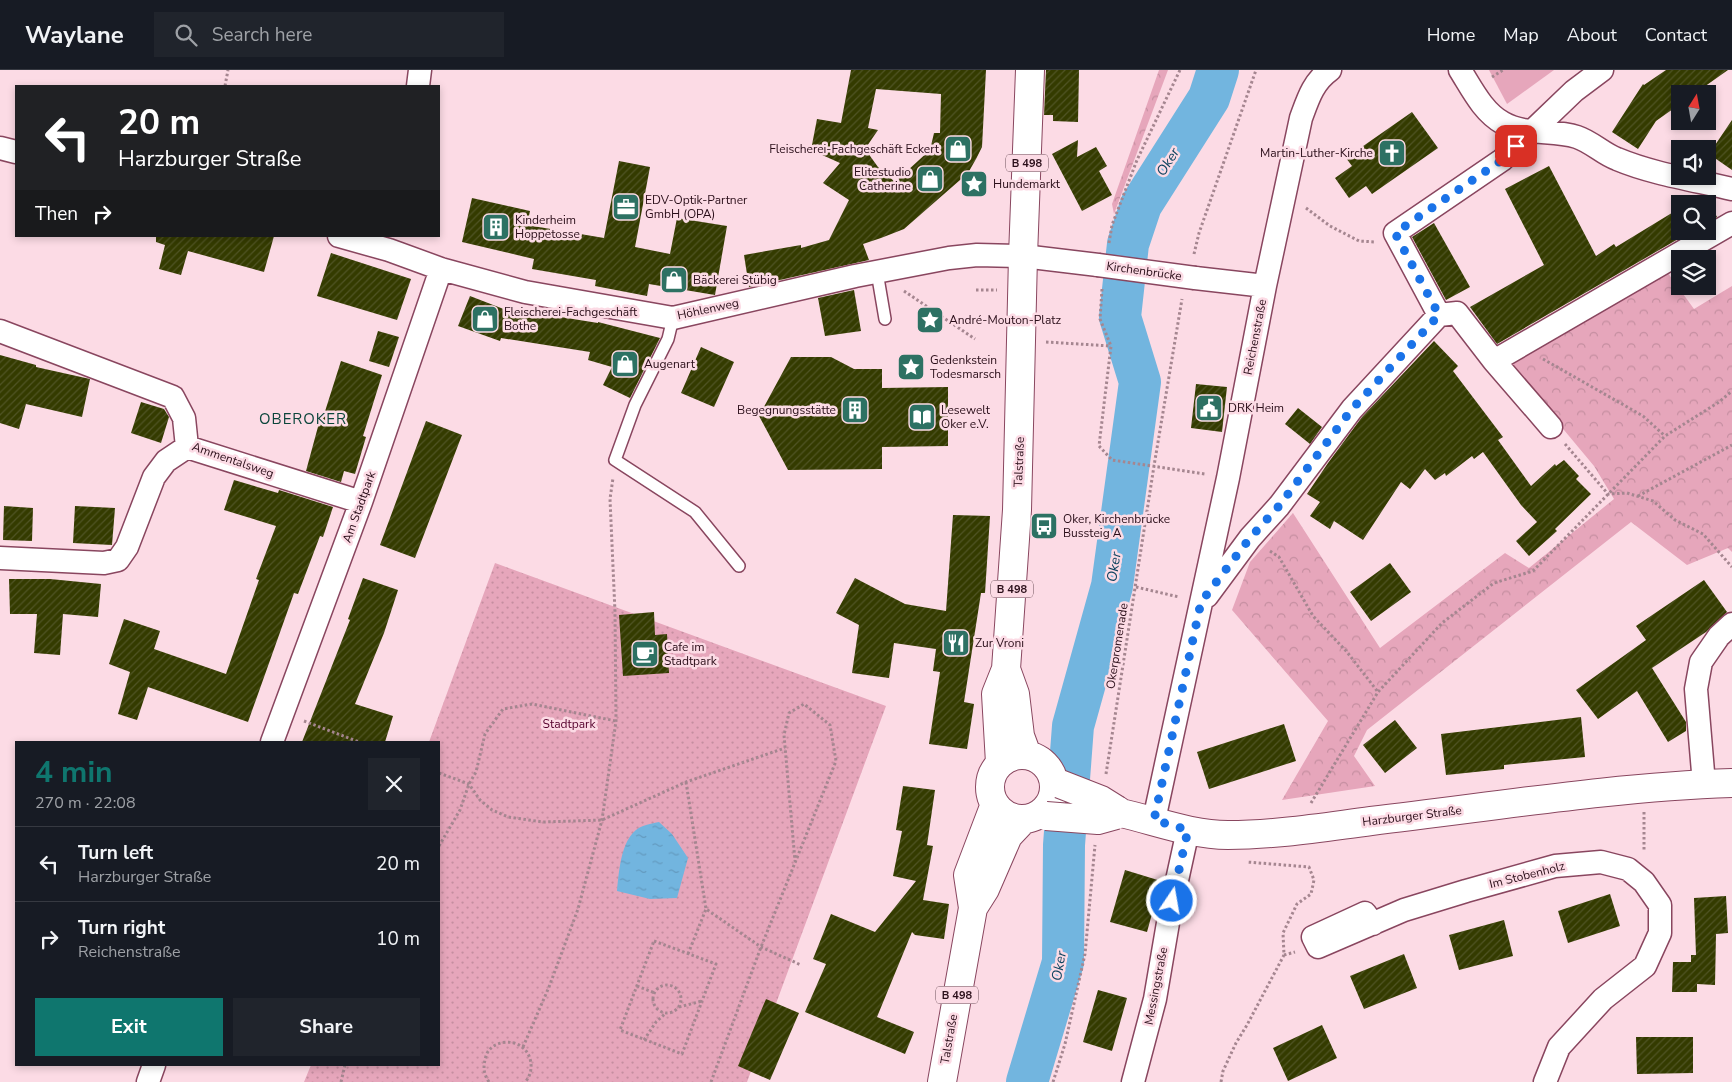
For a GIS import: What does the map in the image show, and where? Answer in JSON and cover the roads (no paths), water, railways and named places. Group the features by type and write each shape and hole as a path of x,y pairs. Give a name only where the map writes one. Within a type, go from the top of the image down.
{"main road":[{"name":"B 498","path":"1023,256 1030,70"},
{"name":"Talstraße","path":"942,1082 973,908 968,875 995,804 990,790 990,783 995,769 1000,763 996,694 1006,669 1017,510 1023,256"},
{"name":"Talstraße","path":"1006,669 1015,694 1020,736 1027,754"},
{"path":"1000,763 1015,755 1027,754 1044,762 1057,782"},
{"name":"Talstraße","path":"973,908 985,889 1008,836 1036,817 1051,802 1057,782"},
{"name":"Harzburger Straße","path":"1057,782 1102,800 1118,813 1154,820 1188,830 1228,835 1426,815 1583,794 1732,783"},
{"path":"995,804 999,810 1010,817 1036,817"},
{"name":"Harzburger Straße","path":"1036,817 1098,820 1118,813"}],"street":[{"path":"418,85 420,70"},
{"path":"1460,70 1490,114 1504,124 1530,132 1560,133 1579,137 1615,158 1636,166 1732,189"},
{"path":"1551,427 1494,361 1457,313 1439,315 1395,233 1502,160 1574,91 1602,70"},
{"name":"Reichenstraße","path":"1154,820 1228,478 1265,286 1301,118 1317,81 1326,73"},
{"path":"0,148 15,152"},
{"path":"1494,361 1732,222"},
{"name":"Höhlenweg","path":"346,237 391,243 441,269 524,292 673,318 877,272 968,256 1023,256"},
{"name":"Kirchenbrücke","path":"1023,256 1265,286"},
{"name":"Am Stadtpark","path":"272,741 361,502 441,269"},
{"name":"Reichenstraße","path":"1201,602 1250,538 1279,506 1352,409 1439,315"},
{"name":"Ammentalsweg","path":"0,331 173,397 184,418 187,447 361,502"},
{"path":"0,558 104,563 118,560 127,548 154,477 166,460 187,447"},
{"path":"1704,784 1696,689 1700,662 1719,636 1732,624"},
{"name":"Messingstraße","path":"1133,1082 1155,999 1169,917 1188,830"},
{"name":"Im Stobenholz","path":"1373,924 1404,910 1457,893 1555,866 1601,862 1628,869 1644,882 1660,905 1660,933 1645,966 1603,999 1559,1047 1545,1082"},
{"path":"148,1082 154,1066"}],"lane":[{"path":"877,272 885,319"},
{"path":"673,318 668,339 636,405 615,460 695,512 739,566"}],"water":[{"path":"659,822 672,834 688,858 677,898 650,899 617,891 622,854 630,837 643,826"}],"waterway":[{"name":"Oker","path":"1027,1082 1063,962 1064,845 1073,726 1112,586 1140,382 1120,317 1128,244 1141,205 1209,98 1218,70"}],"place":[{"name":"Fleischerei-Fachgeschäft Eckert","path":"958,149"},
{"name":"Martin-Luther-Kirche","path":"1392,153"},
{"name":"Elitestudio Catherine","path":"930,179"},
{"name":"Hundemarkt","path":"974,184"},
{"name":"EDV-Optik-Partner GmbH (OPA)","path":"626,207"},
{"name":"Kinderheim Hoppetosse","path":"496,227"},
{"name":"Bäckerei Stübig","path":"674,280"},
{"name":"Fleischerei-Fachgeschäft Bothe","path":"485,319"},
{"name":"André-Mouton-Platz","path":"930,320"},
{"name":"Augenart","path":"625,364"},
{"name":"Gedenkstein Todesmarsch","path":"911,367"},
{"name":"DRK Heim","path":"1209,408"},
{"name":"Begegnungsstätte","path":"855,410"},
{"name":"Lesewelt Oker e.V.","path":"922,417"},
{"name":"Oker, Kirchenbrücke Bussteig A","path":"1044,526"},
{"name":"Zur Vroni","path":"956,643"},
{"name":"Cafe im Stadtpark","path":"645,654"}],"district":[{"name":"OBEROKER","path":"303,419"}],"park label":[{"name":"Stadtpark","path":"569,724"}]}
